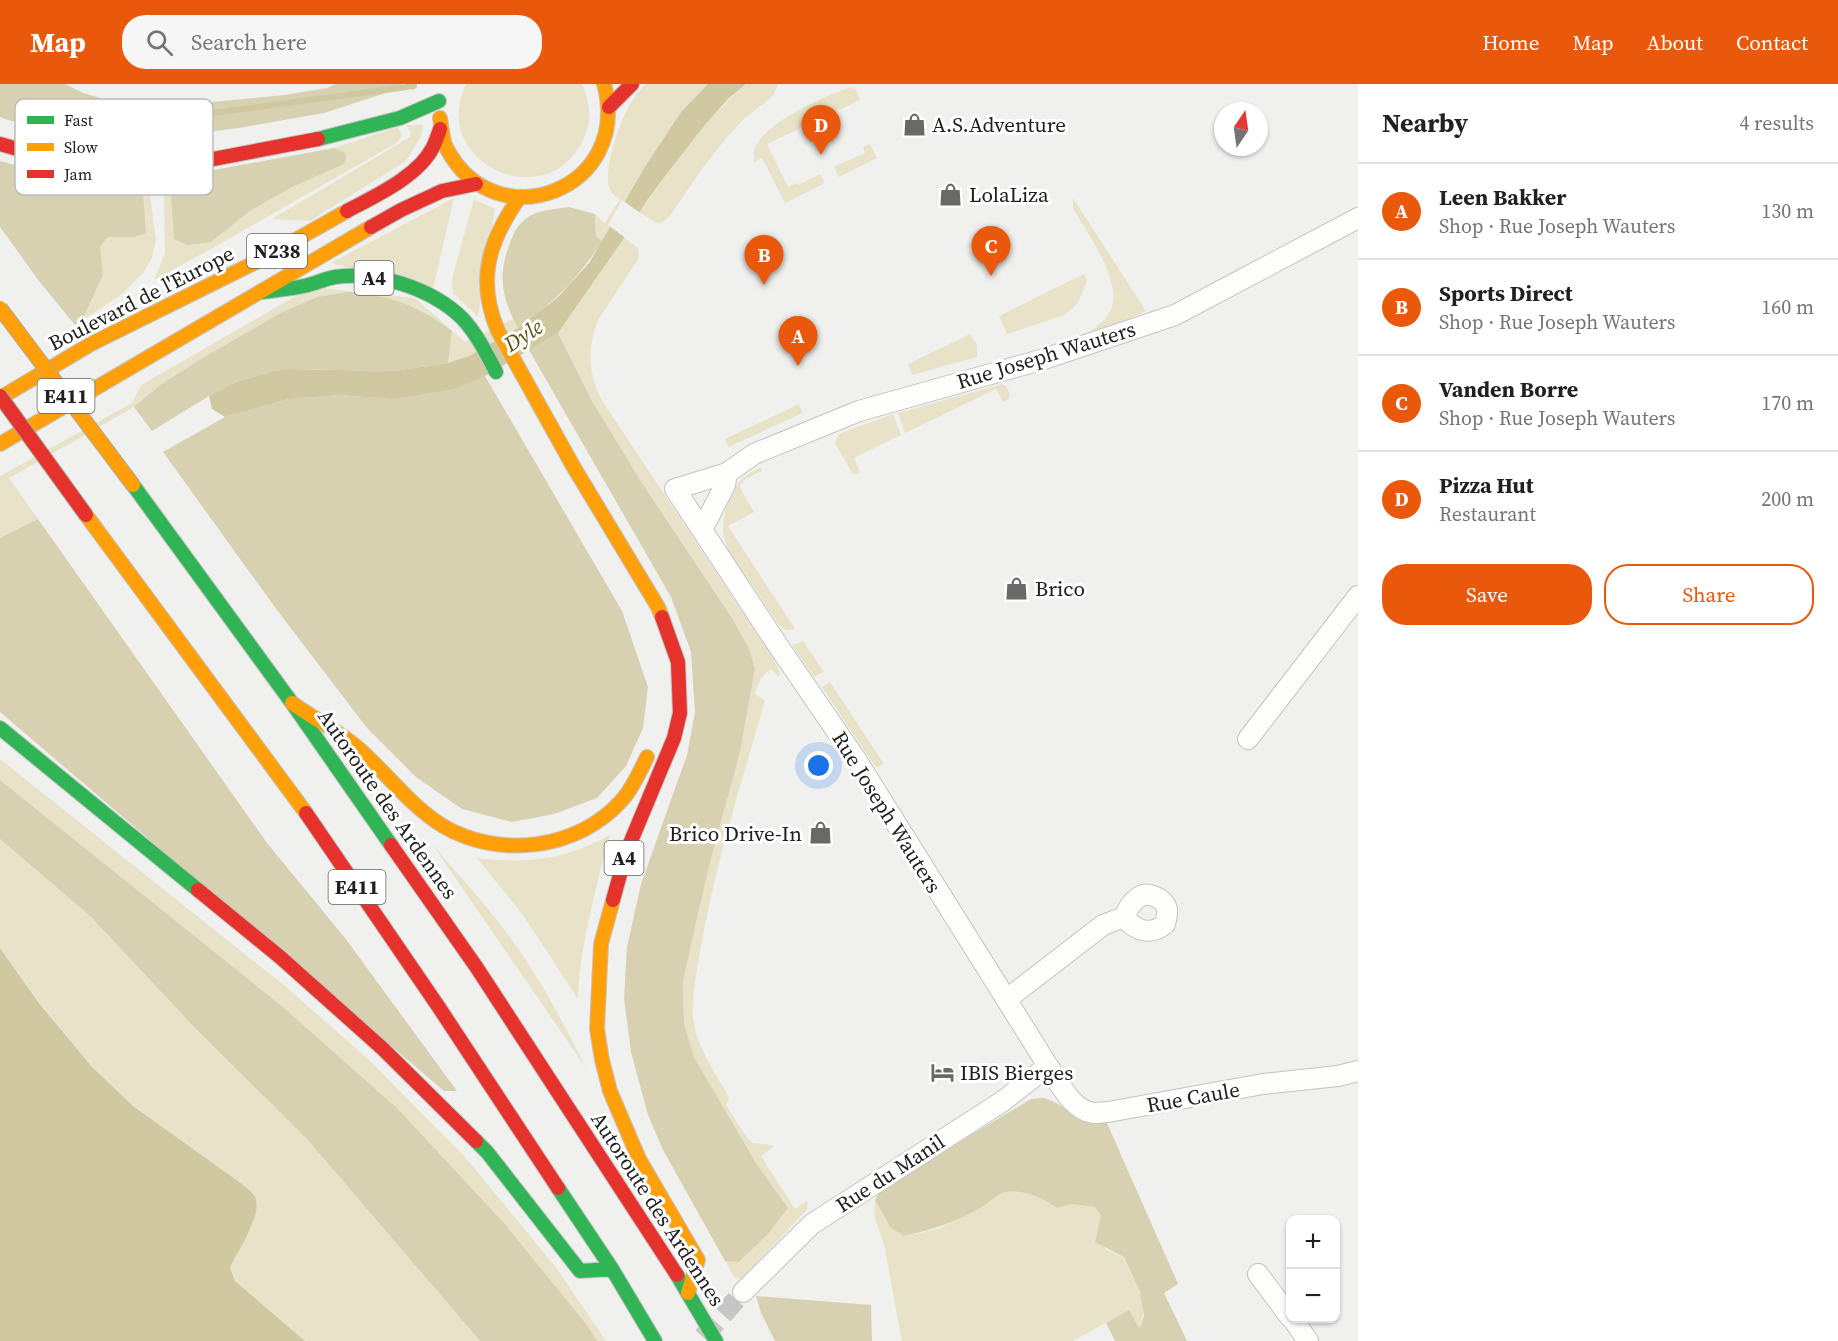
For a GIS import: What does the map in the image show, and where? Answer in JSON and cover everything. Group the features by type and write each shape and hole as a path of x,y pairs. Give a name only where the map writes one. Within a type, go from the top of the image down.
{"main road":[{"name":"Boulevard de l'Europe","path":"444,84 439,101 440,129 447,150 459,169 476,184 497,194 519,198 549,195 568,186 584,174 597,158 609,125 609,107 604,84"},
{"path":"609,107 632,84"},
{"path":"213,159 324,137 400,118 439,101"},
{"name":"Boulevard de l'Europe","path":"0,397 91,344 260,260 394,185 422,163 433,148 440,129"},
{"path":"0,144 15,148"},
{"name":"N238","path":"0,444 401,210 442,191 476,184"},
{"name":"A4","path":"519,198 498,231 490,251 487,280 488,304 493,319 573,466 658,607 678,662 680,713 674,738 626,853 601,944 597,1029 610,1091 639,1159 698,1260 688,1293"},
{"name":"A4","path":"263,292 299,288 334,278 360,276 391,280 448,307 472,329 502,382"},
{"name":"Autoroute des Ardennes","path":"0,308 133,485 292,704 477,968 717,1341"},
{"name":"E411","path":"0,397 304,810 438,1006 612,1269 655,1341"},
{"name":"A4","path":"292,704 359,749 402,794 438,821 457,833 487,842 512,846 553,842 592,826 623,799 634,783 651,747"},
{"path":"0,728 280,957 382,1048 487,1152 580,1270 612,1269"}],"street":[{"name":"Rue Joseph Wauters","path":"1048,1066 857,761 675,489 727,473 753,454 859,411 1044,359 1176,315 1358,218"},
{"path":"702,530 725,485 727,473"},
{"path":"1248,739 1358,596"},
{"path":"1007,999 1103,925 1124,917"},
{"name":"Rue Caule","path":"1048,1066 1074,1103 1085,1111 1094,1113 1263,1084 1358,1071"},
{"name":"Rue du Manil","path":"743,1292 812,1224 1003,1101 1048,1066"},
{"path":"1258,1274 1286,1311"},
{"path":"1295,1323 1308,1341"}],"shaded area":[{"path":"0,84 65,84 83,93 104,99 15,99 15,122 0,117"},
{"path":"336,84 402,84 392,91 324,113 213,131 213,102 327,88"},
{"path":"466,84 582,84 589,111 587,131 567,162 545,174 521,177 497,171 477,157 463,137 459,112"},
{"path":"646,84 708,84 681,112 646,165 602,241 596,237 595,214 605,223 620,199 615,197 608,183 614,143 631,102"},
{"path":"746,84 778,84 773,96 745,118 727,137 670,216 661,223 639,212 688,144"},
{"path":"850,87 856,89 860,100 767,144 788,187 797,183 798,185 820,174 825,183 785,203 762,158 754,162 755,148 761,138 783,119"},
{"path":"406,125 423,125 421,136 406,161 310,221 272,219 410,137 411,133"},
{"path":"398,127 402,135 398,142 154,280 165,253 164,195 181,195 210,242 250,211 294,186 334,148"},
{"path":"870,144 877,158 839,177 834,167 865,153 863,147"},
{"path":"334,148 345,153 346,159 344,164 294,186 250,211 211,242 187,245 174,239 171,195 213,195 213,170"},
{"path":"0,161 15,165 15,195 143,195 146,233 134,237 108,237 100,247 103,275 82,321 75,325 39,281 0,227"},
{"path":"140,195 150,195 156,240 152,258 143,273 122,294 82,321 103,276 100,247 108,237 134,237"},
{"path":"454,198 433,289 331,263"},
{"path":"1073,198 1146,311 1112,326 1090,332 1110,311 1113,291 1100,254 1073,208"},
{"path":"474,199 495,209 478,317 453,293 452,279"},
{"path":"569,207 595,214 596,236 602,241 564,289 518,328 508,307 503,287 506,255 512,239 519,225 528,217 542,211"},
{"path":"624,238 638,248 639,258 598,320 594,331 590,360 597,389 601,399 773,658 780,673 779,677 771,669 763,677 756,690 755,694 765,700 714,885 693,999 697,1037 728,1095 726,1105 747,1138 753,1143 772,1145 773,1147 761,1156 795,1209 807,1201 808,1208 741,1279 734,1277 725,1261 740,1262 788,1208 756,1163 694,1057 684,1023 683,980 708,870 740,752 755,669 732,618 642,483 592,401 558,333"},
{"path":"1084,274 1087,281 1078,303 1065,315 1007,334 999,316"},
{"path":"320,288 415,298 465,342 513,319 518,328 469,356 448,363 452,331 317,297 282,312 199,360 160,385 134,407 9,478 38,519 0,538 0,476 132,403 141,385 296,296"},
{"path":"348,292 378,296 403,303 452,331 448,363 394,371 282,369 236,382 152,431 134,407 160,385 282,312 317,297"},
{"path":"558,333 592,401 642,483 732,618 749,649 755,669 740,752 708,870 683,981 684,1023 694,1057 756,1163 788,1208 768,1234 739,1262 725,1261 663,1150 648,1115 631,1052 624,999 627,947 641,884 687,755 695,712 691,652 671,597 529,350"},
{"path":"970,334 977,345 977,357 912,375 908,364"},
{"path":"485,376 622,611 648,687 643,728 626,766 597,798 554,814 512,822 462,809 416,777 367,728 277,610 163,452 225,417 289,399 340,395 392,399"},
{"path":"1002,384 1006,386 1010,394 1009,399 1003,402 996,389 905,433 898,413"},
{"path":"799,404 803,413 728,447 725,439"},
{"path":"893,414 901,435 854,458 860,472 852,473 835,443 837,437 841,433"},
{"path":"761,467 762,471 747,478 739,486 754,512 728,526 795,629 792,630 786,630 779,625 729,552 724,535 724,515 735,487 744,477"},
{"path":"38,519 267,843 345,938 457,1091 444,1091 0,712 0,538"},
{"path":"803,641 824,672 814,677 792,645"},
{"path":"830,682 884,764 876,768 822,687"},
{"path":"0,759 285,986 369,1060 464,1156 555,1266 606,1341 597,1341 587,1325 504,1223 398,1109 283,1007 0,780"},
{"path":"0,780 283,1007 398,1109 504,1223 587,1325 597,1341 480,1341 306,1138 196,1029 90,916 0,839"},
{"path":"610,835 587,930 578,999 523,915 477,858 530,860 545,858 577,850"},
{"path":"0,839 90,916 196,1029 306,1138 480,1341 305,1341 235,1281 230,1268 253,1223 255,1195 133,1106 92,1067 39,1002 0,948"},
{"path":"432,844 493,915 523,955 552,1002 586,1068"},
{"path":"1044,1098 1083,1117 1107,1123 1178,1284 1164,1293 1187,1341 1115,1341 1106,1323 1129,1310 1140,1329 1144,1316 1140,1292 1124,1257 1095,1242 1101,1216 1095,1207 1072,1204 1057,1208 1032,1195 1012,1191 999,1194 972,1212 935,1228 904,1236 890,1227 875,1200 882,1188 1031,1099"},
{"path":"1017,1191 1034,1195 1057,1208 1072,1204 1095,1207 1101,1216 1105,1249 1123,1257 1139,1292 1143,1310 1140,1329 1129,1310 1073,1341 902,1341 884,1244 874,1215 875,1200 890,1227 905,1236 938,1229 984,1206 1002,1192"},
{"path":"756,1296 871,1305 872,1341 775,1341 761,1313"}],"water":[{"name":"Dyle","path":"708,84 746,84 728,99 704,126 665,176 558,333 485,376 454,389 392,399 340,395 289,399 225,417 212,409 209,396 236,382 282,369 394,371 448,363 469,356 518,328 557,298 589,263 646,165 681,112"},
{"path":"0,948 39,1003 92,1067 133,1106 253,1193 257,1204 253,1223 230,1268 235,1281 305,1341 0,1341"}],"pier":[{"path":"622,200 642,214 627,239 608,225"}],"waterway":[{"path":"213,113 414,86"}],"tunnel":[{"path":"703,1337 743,1292"}],"traffic: fast":[{"path":"318,139 400,118 439,101"},
{"path":"263,292 304,286 335,277 351,276 385,279 403,284 435,298 462,318 477,337 496,372"},
{"path":"133,485 292,703 391,845"},
{"path":"0,728 198,890"},
{"path":"476,1141 580,1271 612,1269"},
{"path":"558,1188 612,1269 655,1341"},
{"path":"677,1275 716,1341"}],"traffic: slow":[{"path":"440,118 445,146 469,177 496,193 526,197 555,191 580,175 599,152 608,121 604,84"},
{"path":"519,198 500,230 489,262 487,278 491,312 498,331 573,466 662,617"},
{"path":"0,398 91,344 260,260 347,211"},
{"path":"0,444 371,227"},
{"path":"0,308 133,485"},
{"path":"86,515 306,813"},
{"path":"292,703 351,743 431,818 465,836 488,843 537,844 561,839 583,830 604,817 622,800 633,785 647,757"},
{"path":"613,900 601,944 597,1029 602,1060 610,1091 639,1159 698,1260 688,1293"}],"traffic: jam":[{"path":"609,107 632,84"},
{"path":"347,211 383,192 418,167 433,147 440,129"},
{"path":"213,159 318,139"},
{"path":"0,144 15,148"},
{"path":"371,227 442,191 476,184"},
{"path":"0,396 86,515"},
{"path":"613,900 626,853 674,738 680,713 678,662 662,617"},
{"path":"306,813 438,1006 558,1188"},
{"path":"391,845 477,968 677,1275"},
{"path":"198,890 280,957 382,1048 476,1141"}],"place":[{"name":"A.S.Adventure","path":"914,124"},
{"name":"Pizza Hut","path":"821,155"},
{"name":"LolaLiza","path":"951,194"},
{"name":"Vanden Borre","path":"991,276"},
{"name":"Sports Direct","path":"764,285"},
{"name":"Leen Bakker","path":"798,366"},
{"name":"Brico","path":"1017,588"},
{"name":"Brico Drive-In","path":"820,833"},
{"name":"IBIS Bierges","path":"942,1072"}]}
